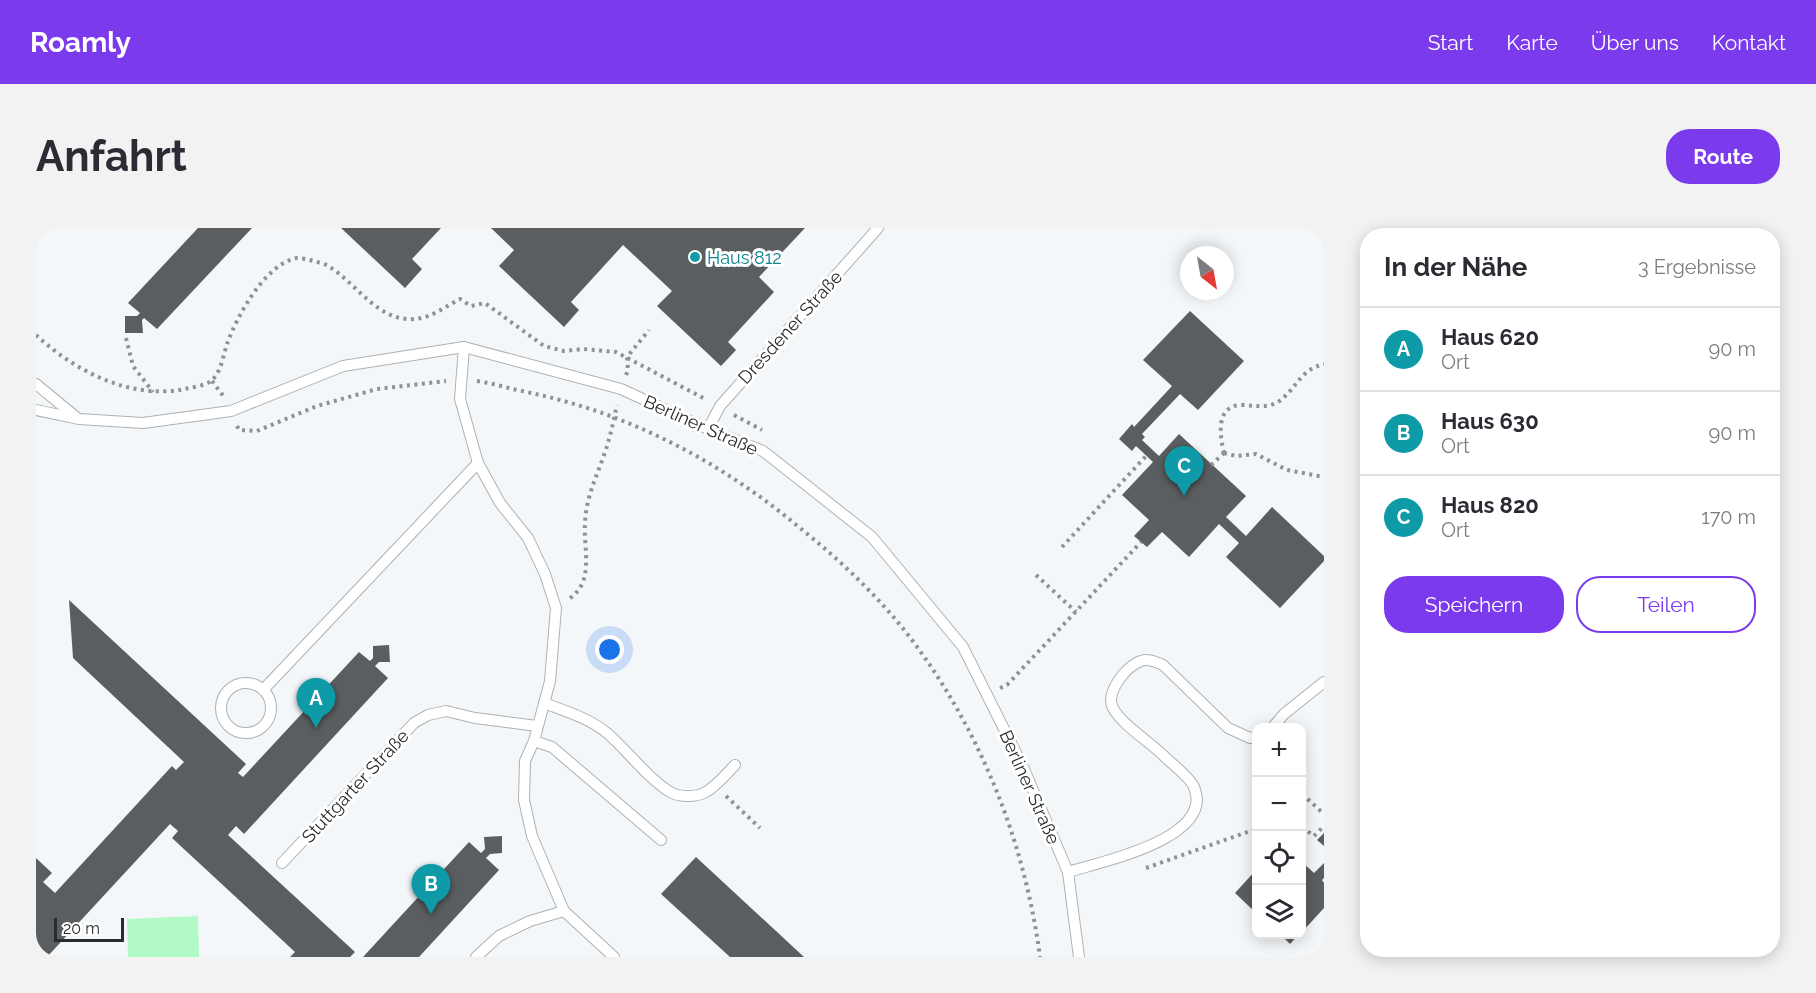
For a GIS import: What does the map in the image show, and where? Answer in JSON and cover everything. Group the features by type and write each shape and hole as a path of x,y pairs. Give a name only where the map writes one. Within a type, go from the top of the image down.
{"lane":[{"name":"Dresdener Straße","path":"708,429 720,406 878,228"},
{"name":"Berliner Straße","path":"36,410 79,420 143,423 231,411 343,366 464,347 621,389 708,429 763,451 872,537 963,647 1024,769 1068,872 1079,957"},
{"path":"464,347 460,399 478,463 500,503 528,538 545,574 556,608 550,681 534,741 525,761 524,800 532,836 564,912 614,957"},
{"path":"36,384 79,420"},
{"path":"263,690 478,463"},
{"path":"1068,872 1156,844 1175,833 1191,819 1197,804 1192,784 1113,708 1111,697 1115,686 1123,675 1140,661 1151,660 1163,665 1228,728 1252,738"},
{"path":"1277,723 1293,706 1324,682"},
{"path":"248,683 263,690 268,696 271,711 264,726 249,733 231,729 220,713 224,695 230,688 239,684 248,683"},
{"path":"544,703 606,731 674,794 687,796 703,794 735,765"},
{"name":"Stuttgarter Straße","path":"282,863 404,732 428,715 446,711 476,718 537,726"},
{"path":"534,741 552,747 661,840"},
{"path":"476,957 500,936 530,921 564,912"}],"path":[{"path":"556,608 575,595 583,579 587,561 584,525 587,502 608,443 628,370 627,357 649,330"},
{"path":"126,338 133,366 153,392"},
{"path":"1224,453 1220,428 1226,411 1232,406 1270,406 1285,396 1309,369 1324,364"},
{"path":"212,381 219,389 239,430 257,431 348,396 410,384 461,380 486,382 555,398 614,418 665,439 709,463 770,503 831,552 883,605 912,640 953,703 995,784 1023,869 1040,957"},
{"path":"1211,465 1224,453"},
{"path":"1224,453 1236,456 1256,454 1287,470 1324,477"},
{"path":"1062,547 1146,456"},
{"path":"987,694 1007,685 1141,542"},
{"path":"1036,574 1076,612"},
{"path":"714,785 760,828"},
{"path":"1306,798 1324,814"},
{"path":"1306,830 1314,836 1324,826"},
{"path":"1122,855 1128,869 1141,870 1252,831"}],"green space":[{"path":"198,916 199,957 128,957 127,919"}],"building":[{"path":"198,228 252,228 157,329 144,318 142,320 143,333 125,333 125,316 137,316 140,313 128,303"},
{"path":"341,228 441,228 412,259 422,269 405,288"},
{"path":"491,228 805,228 759,277 774,292 728,342 736,350 721,366 657,306 672,291 623,245 571,302 579,310 564,327 499,266 514,250"},
{"path":"1190,311 1244,361 1198,410 1180,394 1142,434 1145,437 1142,440 1159,456 1179,434 1246,496 1226,517 1246,536 1272,507 1324,556 1324,561 1280,608 1226,557 1239,543 1219,524 1189,557 1162,532 1147,547 1134,536 1149,520 1122,495 1153,462 1136,446 1132,451 1119,439 1132,424 1134,427 1172,386 1143,360"},
{"path":"69,600 246,764 238,773 243,777 359,652 370,661 373,658 373,646 389,645 390,662 379,662 375,666 388,678 244,834 236,826 228,835 355,952 350,957 290,957 295,952 172,838 178,831 170,824 47,957 36,957 36,858 52,873 43,882 55,893 172,766 176,770 184,762 73,658"},
{"path":"1324,833 1324,846 1317,840"},
{"path":"502,836 502,853 490,854 486,858 499,870 419,957 363,957 469,842 481,853 485,849 484,837"},
{"path":"696,857 804,957 730,957 661,894"},
{"path":"1324,863 1322,880 1324,908 1306,928 1306,866 1314,873"},
{"path":"1252,874 1252,909 1235,893"},
{"path":"1285,939 1294,939 1290,944"}],"place":[{"name":"Haus 812","path":"695,257"},
{"name":"Haus 820","path":"1184,496"},
{"name":"Haus 620","path":"316,728"},
{"name":"Haus 630","path":"431,914"}]}
